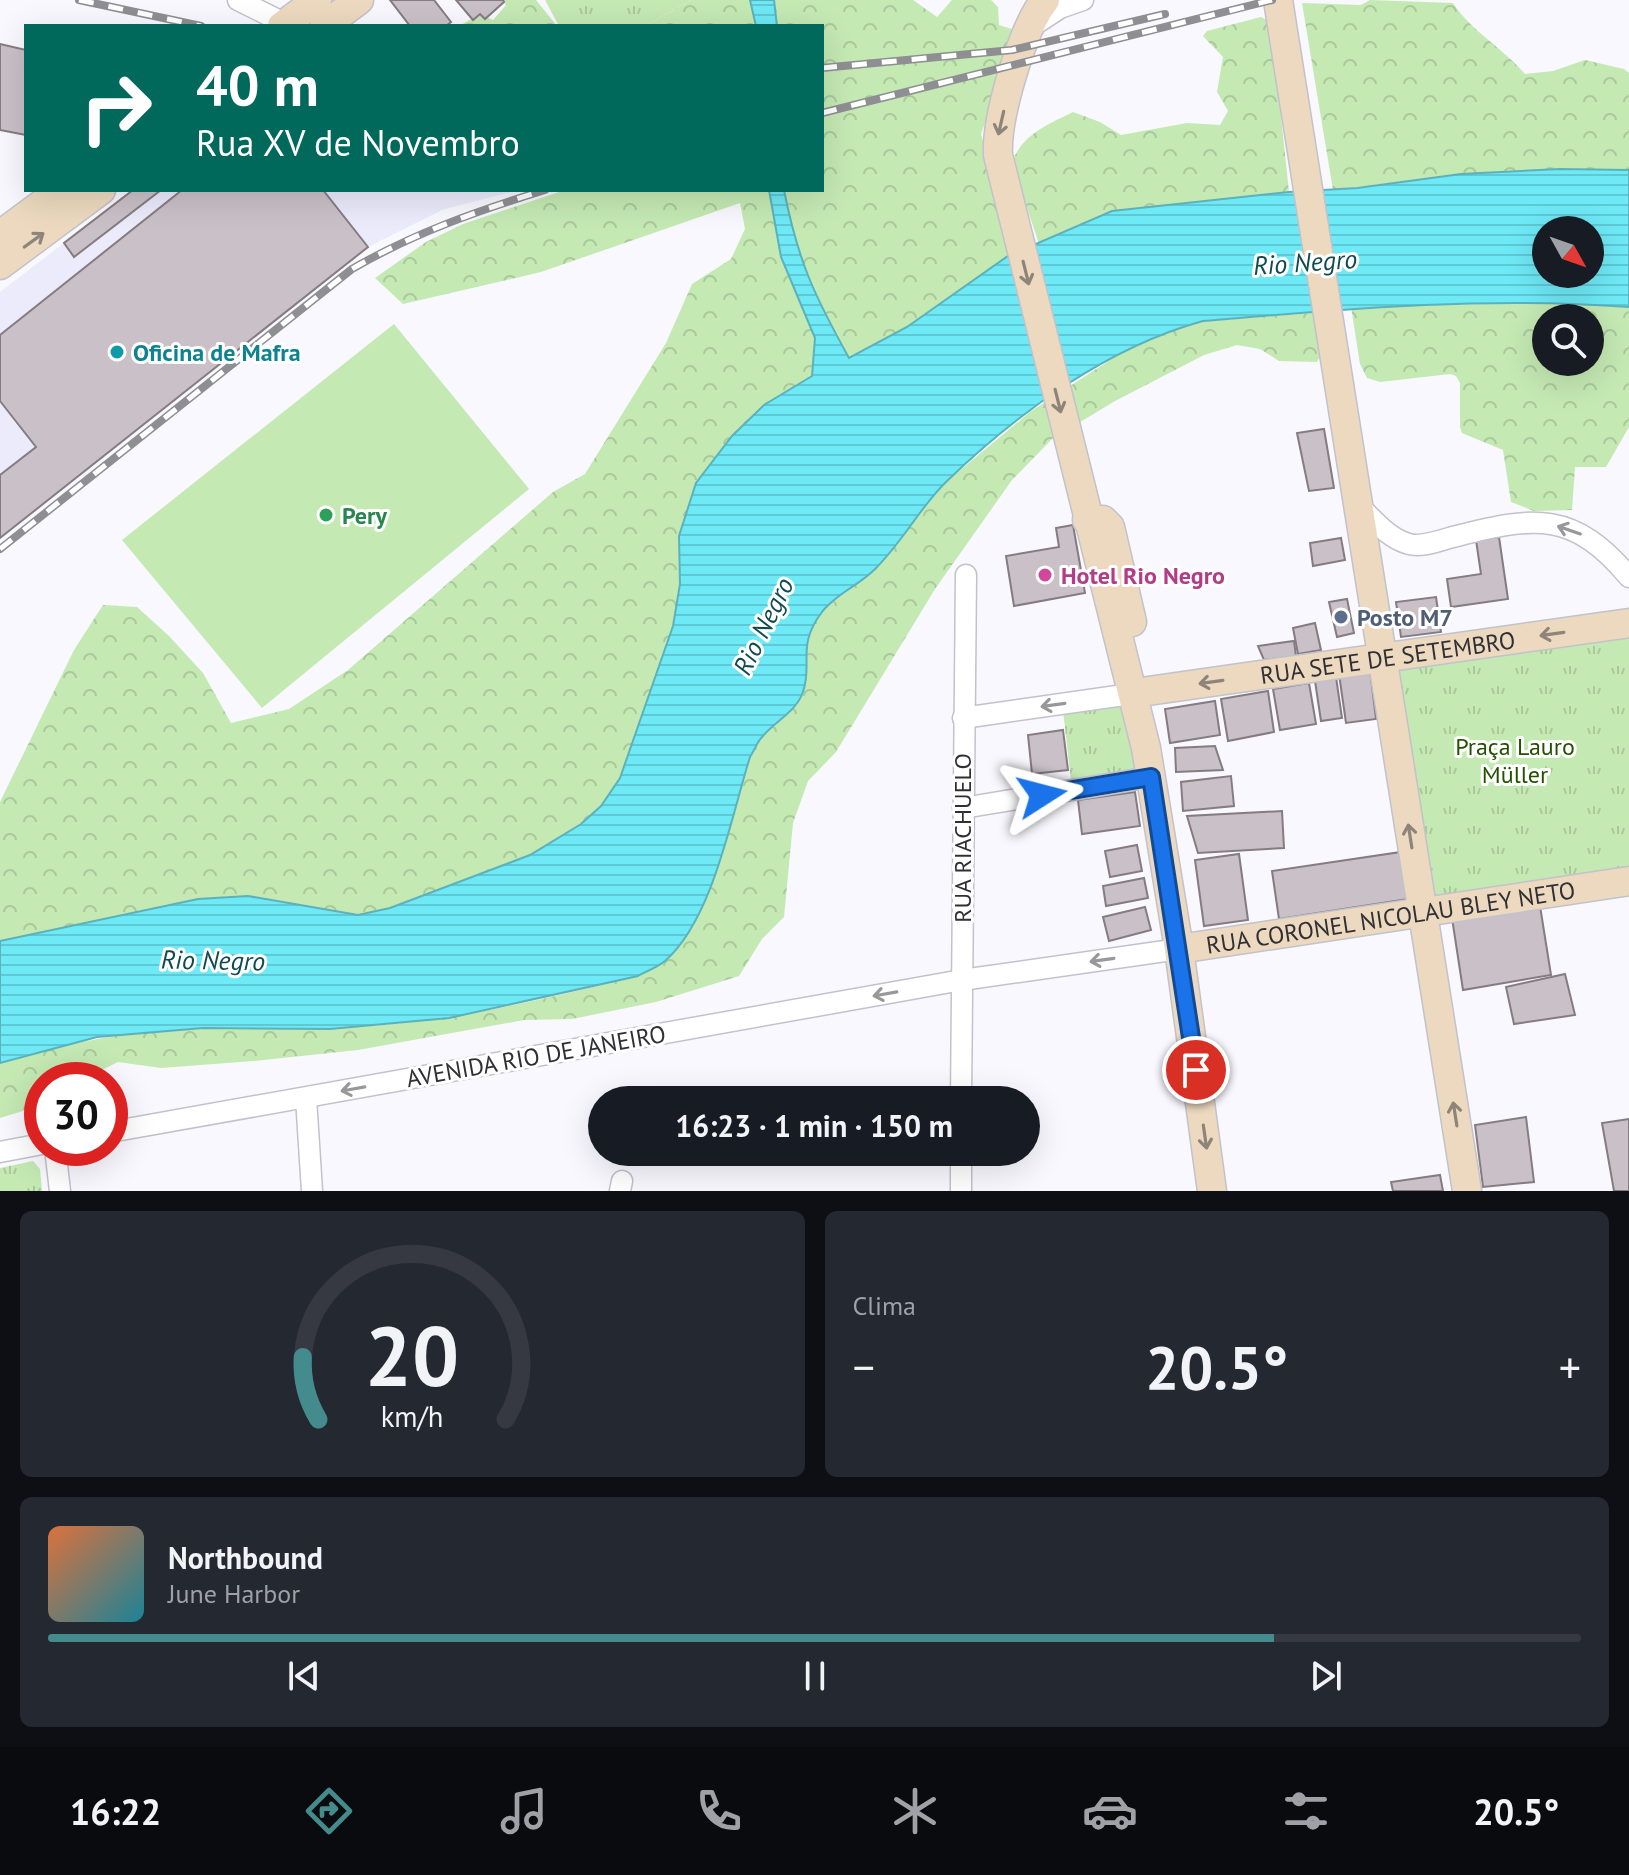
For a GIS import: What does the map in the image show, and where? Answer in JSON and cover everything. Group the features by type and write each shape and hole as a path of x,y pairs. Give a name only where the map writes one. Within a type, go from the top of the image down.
{"main road":[{"path":"287,24 317,0"},
{"path":"327,24 359,0"},
{"path":"1045,0 1026,32 997,142 1013,220 1087,520 1103,520 1110,527 1179,949 1212,1191"},
{"path":"1278,0 1467,1191"},
{"path":"0,235 58,192"},
{"path":"0,265 98,192"},
{"name":"RUA SETE DE SETEMBRO","path":"1139,692 1629,623"},
{"name":"RUA CORONEL NICOLAU BLEY NETO","path":"1179,949 1629,881"}],"street":[{"path":"238,0 284,24"},
{"path":"1026,32 1060,8 1083,0"},
{"path":"1360,507 1388,535 1411,545 1510,522 1539,522 1572,529 1595,541 1629,577"},
{"name":"RUA RIACHUELO","path":"961,1086 966,575"},
{"name":"RUA SETE DE SETEMBRO","path":"963,718 1139,692"},
{"path":"963,808 1151,777"},
{"name":"RUA CORONEL NICOLAU BLEY NETO","path":"962,980 1179,949"},
{"name":"AVENIDA RIO DE JANEIRO","path":"128,1129 962,980"},
{"path":"306,1098 312,1191"},
{"path":"0,1152 24,1147"},
{"path":"57,1166 60,1191"},
{"path":"961,1166 961,1191"}],"shaded area":[{"name":"Oficina de Mafra","path":"130,192 511,192 442,210 368,247 0,538 0,292"}],"green space":[{"path":"503,0 536,0 555,24 462,24 480,14 493,20 506,5"},
{"path":"545,0 691,0 649,24 558,24"},
{"path":"691,0 750,0 756,24 649,24"},
{"path":"774,0 913,0 937,17 952,0 991,0 998,7 999,25 1018,31 981,134 1007,222 1008,256 907,327 848,358 809,277 784,192 824,192 824,24 777,24"},
{"path":"1370,0 1453,3 1525,74 1553,71 1585,60 1624,69 1629,73 1629,170 1560,169 1461,174 1333,190 1302,3 1361,5"},
{"path":"1261,17 1271,22 1289,192 1112,211 1039,244 1012,162 1029,137 1073,112 1100,122 1121,135 1187,123 1220,125 1228,111 1217,92 1223,57 1203,36 1207,31"},
{"path":"559,192 769,192 781,257 815,338 812,376 764,405 732,436 679,536 680,584 673,626 620,778 601,806 581,823 530,855 390,908 358,915 248,896 198,899 0,941 0,802 74,650 103,605 137,607 169,636 203,673 231,723 289,709 348,670 553,492 585,474 666,343 692,284 731,259 745,229 740,203 541,272 403,304 375,278 426,242 463,224"},
{"path":"1570,302 1594,304 1532,304 1532,376 1604,376 1604,305 1629,307 1629,427 1606,467 1575,467 1572,510 1534,511 1511,502 1503,450 1462,433 1460,383 1456,376 1450,374 1380,382 1367,378 1360,364 1351,307"},
{"path":"1313,313 1320,356 1317,362 1279,361 1260,349 1237,345 1204,355 1115,401 1052,439 1012,480 935,589 836,752 808,781 793,823 784,917 762,939 739,976 656,1002 572,1019 524,1020 358,1050 161,1068 128,1062 24,1062 24,1111 0,1118 0,1063 50,1049 100,1038 178,1029 348,1027 437,1019 638,976 659,965 682,943 708,894 750,757 762,737 797,705 804,690 804,653 811,629 824,609 851,589 896,544 946,482 1030,412 1118,355 1171,329 1203,321"},
{"name":"Pery","path":"394,324 529,489 262,708 122,540"},
{"name":"Praça Lauro Müller","path":"1629,626 1629,881 1425,911 1382,660"},
{"path":"1127,703 1137,771 1071,780 1063,710"},
{"path":"24,1163 24,1166 37,1166 42,1191 0,1191 0,1168"}],"water":[{"path":"750,0 774,0 777,24 756,24"},
{"name":"Rio Negro","path":"1560,169 1629,170 1629,307 1469,303 1203,321 1133,347 1066,385 974,456 937,491 874,570 822,612 809,635 803,692 790,711 760,739 750,757 718,866 696,920 682,943 665,961 638,976 449,1018 330,1029 203,1028 97,1037 0,1063 0,941 198,899 248,896 358,915 390,908 530,855 581,824 601,806 620,778 673,626 680,584 679,536 696,483 732,436 764,405 812,376 815,338 781,257 769,192 784,192 809,277 849,358 907,327 1008,256 1112,211 1357,188 1461,174"}],"building":[{"path":"390,0 434,0 451,22 448,24 408,24"},
{"path":"456,0 504,2 485,19 480,14 473,20"},
{"path":"0,44 24,50 24,135 0,130"},
{"path":"130,192 158,192 74,257 64,243"},
{"name":"Oficina de Mafra","path":"179,192 325,192 368,247 0,538 0,475 36,447 0,401 0,335"},
{"path":"1324,429 1334,488 1309,491 1297,433"},
{"name":"Hotel Rio Negro","path":"1073,525 1085,593 1014,606 1006,556 1059,547 1056,528"},
{"path":"1499,537 1508,599 1451,607 1447,579 1481,574 1476,540"},
{"path":"1341,538 1345,560 1313,566 1310,543"},
{"path":"1436,597 1441,632 1401,637 1396,602"},
{"path":"1347,599 1354,633 1337,637 1329,602"},
{"path":"1315,623 1321,650 1298,654 1293,628"},
{"path":"1294,641 1296,656 1264,660 1258,646"},
{"path":"1370,670 1376,719 1346,723 1339,674"},
{"path":"1336,677 1342,718 1321,721 1315,681"},
{"path":"1309,683 1316,724 1280,730 1273,689"},
{"path":"1268,691 1274,732 1228,741 1221,699"},
{"path":"1215,701 1220,735 1170,743 1165,709"},
{"path":"1063,730 1068,770 1032,774 1028,735"},
{"path":"1215,746 1223,770 1176,772 1175,748"},
{"path":"1231,776 1234,806 1183,811 1181,782"},
{"path":"1135,792 1140,826 1082,834 1078,800"},
{"path":"1282,811 1284,848 1198,853 1187,816"},
{"path":"1137,845 1142,871 1110,877 1105,851"},
{"path":"1401,852 1408,899 1279,919 1272,871"},
{"path":"1239,854 1248,920 1204,926 1195,860"},
{"path":"1144,878 1148,898 1106,906 1103,886"},
{"path":"1540,906 1551,975 1463,990 1452,918"},
{"path":"1145,907 1151,930 1109,941 1103,917"},
{"path":"1565,974 1575,1015 1514,1024 1506,987"},
{"path":"1526,1117 1534,1182 1483,1187 1475,1125"},
{"path":"1629,1119 1629,1191 1614,1191 1602,1123"},
{"path":"1440,1175 1443,1191 1393,1191 1391,1182"}],"railway":[{"path":"79,0 192,24"},
{"path":"824,112 1272,0"},
{"path":"824,68 1012,50 1165,14"},
{"path":"0,549 352,269 446,224 539,192"}],"place":[{"name":"Oficina de Mafra","path":"117,352"},
{"name":"Pery","path":"326,515"},
{"name":"Hotel Rio Negro","path":"1045,575"},
{"name":"Posto M7","path":"1341,617"}],"route":[{"path":"1042,795 1151,777 1196,1070"}]}
